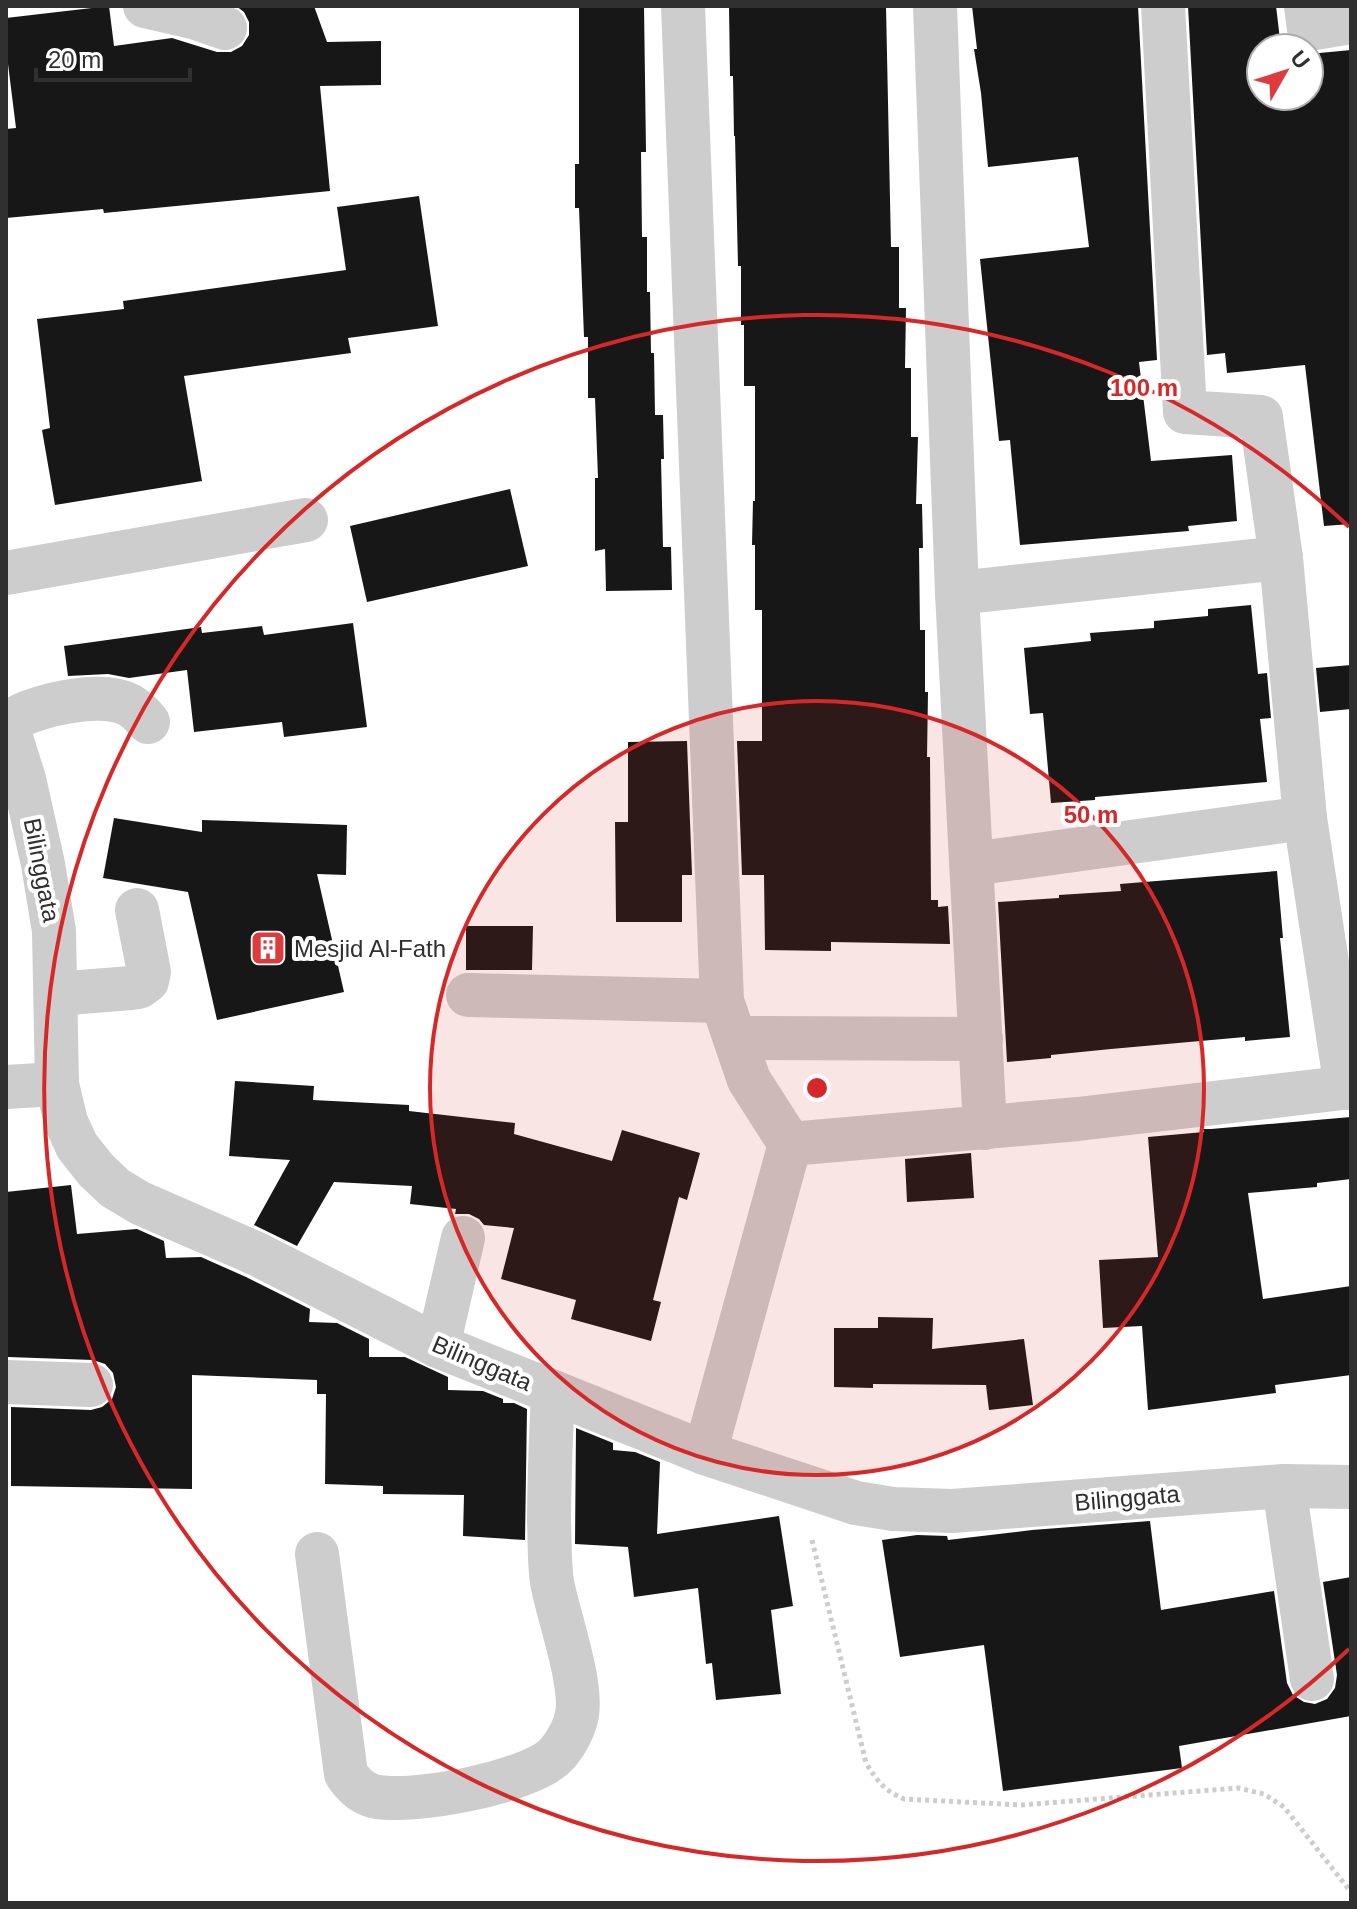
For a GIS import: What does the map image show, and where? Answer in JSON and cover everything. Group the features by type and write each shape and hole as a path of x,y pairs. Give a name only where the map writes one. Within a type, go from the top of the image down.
{"street":[{"path":"145,6 225,28"},
{"path":"683,6 728,1020 749,1080 790,1144 705,1453"},
{"path":"935,6 957,593 985,1128"},
{"path":"790,1144 1078,1119 1348,1088 1305,818 1281,558 1261,417 1185,412 1163,6"},
{"path":"1306,6 1309,29 1351,22"},
{"path":"6,573 306,520"},
{"path":"957,593 1281,558"},
{"path":"14,719 75,699 101,699 127,703 148,722"},
{"name":"Bilinggata","path":"14,719 43,864 64,993 57,1084 66,1122 77,1146 96,1170 115,1188 140,1203 257,1254 444,1322 553,1392 705,1453 856,1503 893,1509 952,1511 1284,1486 1351,1487"},
{"path":"972,864 1305,818"},
{"path":"64,993 139,987 147,981 149,972 137,910"},
{"path":"468,995 728,1020 981,1039"},
{"path":"6,1087 57,1084"},
{"path":"444,1322 463,1238"},
{"path":"6,1382 91,1385"},
{"path":"317,1554 346,1774 356,1788 372,1796 399,1799 468,1789 533,1770 555,1756 577,1717 577,1689 552,1580 549,1493 553,1392"},
{"path":"1284,1486 1312,1679"}],"path":[{"path":"799,1484 866,1763 878,1783 889,1793 904,1799 1021,1805 1238,1788 1264,1794 1284,1807 1351,1892"}],"building":[{"path":"109,6 114,46 172,38 217,52 231,52 242,46 249,35 249,22 244,12 236,6 314,6 327,42 381,41 381,85 320,86 330,191 104,213 103,209 6,218 6,129 16,128 6,48 6,18"},
{"path":"579,6 644,6 646,152 641,152 642,237 647,237 647,292 650,292 651,353 654,353 655,415 663,415 663,547 671,547 672,590 606,591 605,549 595,551 595,478 598,478 595,398 588,398 588,337 584,337 579,208 575,208 575,164 579,164"},
{"path":"729,6 886,6 891,247 899,247 899,308 906,308 905,368 911,368 911,437 918,437 916,504 922,504 920,630 925,630 925,692 928,692 931,900 938,900 938,907 948,906 950,944 831,942 831,951 765,950 764,875 742,875 737,741 762,741 762,610 755,610 755,545 752,545 755,386 744,386 744,325 741,325 741,266 738,266"},
{"path":"972,6 1138,6 1157,360 1139,362 1151,461 1232,455 1237,521 1188,526 1189,531 1020,545 1010,440 999,441 980,259 1089,247 1078,157 988,167"},
{"path":"1188,6 1276,6 1279,32 1245,32 1245,112 1325,112 1325,52 1351,50 1351,524 1324,526 1305,365 1227,373 1225,353 1207,355"},
{"path":"419,196 438,326 348,338 351,353 184,376 202,481 55,505 42,430 50,428 37,319 124,309 123,301 346,270 337,207"},
{"path":"510,489 528,566 367,602 350,526"},
{"path":"1251,605 1258,674 1267,673 1271,718 1260,719 1267,782 1051,803 1043,713 1030,714 1024,648 1091,641 1090,633 1154,628 1154,621 1208,616 1208,609"},
{"path":"353,623 367,727 284,737 282,722 194,732 187,670 129,678 108,674 68,676 64,646 201,627 202,633 262,626 264,635"},
{"path":"1351,665 1351,709 1320,712 1316,668"},
{"path":"687,741 692,875 682,875 682,922 616,922 615,822 628,822 628,742"},
{"path":"114,818 202,832 202,820 347,825 346,875 317,874 344,992 217,1020 188,892 103,878"},
{"path":"1277,871 1290,1037 1245,1041 1245,1037 1007,1062 998,902 1121,891 1120,884"},
{"path":"466,926 533,926 532,970 466,970"},
{"path":"235,1081 314,1086 313,1100 409,1105 409,1111 515,1123 514,1134 612,1161 622,1130 700,1153 687,1200 679,1197 653,1300 661,1302 651,1341 571,1319 576,1300 501,1279 514,1228 484,1225 469,1214 455,1214 456,1209 410,1204 412,1186 334,1182 297,1246 254,1225 290,1160 229,1156"},
{"path":"1351,1117 1351,1179 1317,1183 1317,1187 1248,1193 1263,1299 1351,1286 1351,1375 1275,1385 1276,1393 1148,1410 1142,1326 1103,1328 1099,1260 1158,1257 1148,1137 1204,1132 1203,1129"},
{"path":"971,1153 974,1198 907,1202 905,1159"},
{"path":"71,1185 77,1234 137,1229 164,1241 166,1258 201,1257 310,1309 309,1322 337,1323 369,1339 369,1357 405,1357 448,1377 448,1390 483,1391 503,1399 503,1403 514,1403 527,1409 525,1540 463,1536 464,1495 383,1494 383,1486 325,1484 326,1394 317,1394 317,1380 192,1375 192,1489 11,1486 11,1407 91,1410 102,1407 112,1399 116,1387 113,1373 105,1364 93,1360 8,1357 6,1192"},
{"path":"878,1317 933,1318 932,1349 1024,1339 1033,1405 989,1410 986,1385 873,1384 873,1388 834,1387 834,1328 878,1328"},
{"path":"576,1428 613,1443 613,1450 635,1452 660,1462 657,1534 779,1516 793,1606 771,1610 781,1694 716,1700 712,1663 706,1664 698,1588 634,1597 628,1547 575,1544"},
{"path":"1150,1521 1161,1610 1274,1591 1287,1683 1293,1695 1304,1702 1315,1704 1327,1699 1335,1688 1337,1675 1323,1582 1351,1577 1351,1716 1179,1746 1182,1768 1003,1791 984,1645 900,1657 882,1540 917,1535 947,1536 948,1540"}],"place":[{"name":"Mesjid Al-Fath","path":"268,948"}]}
